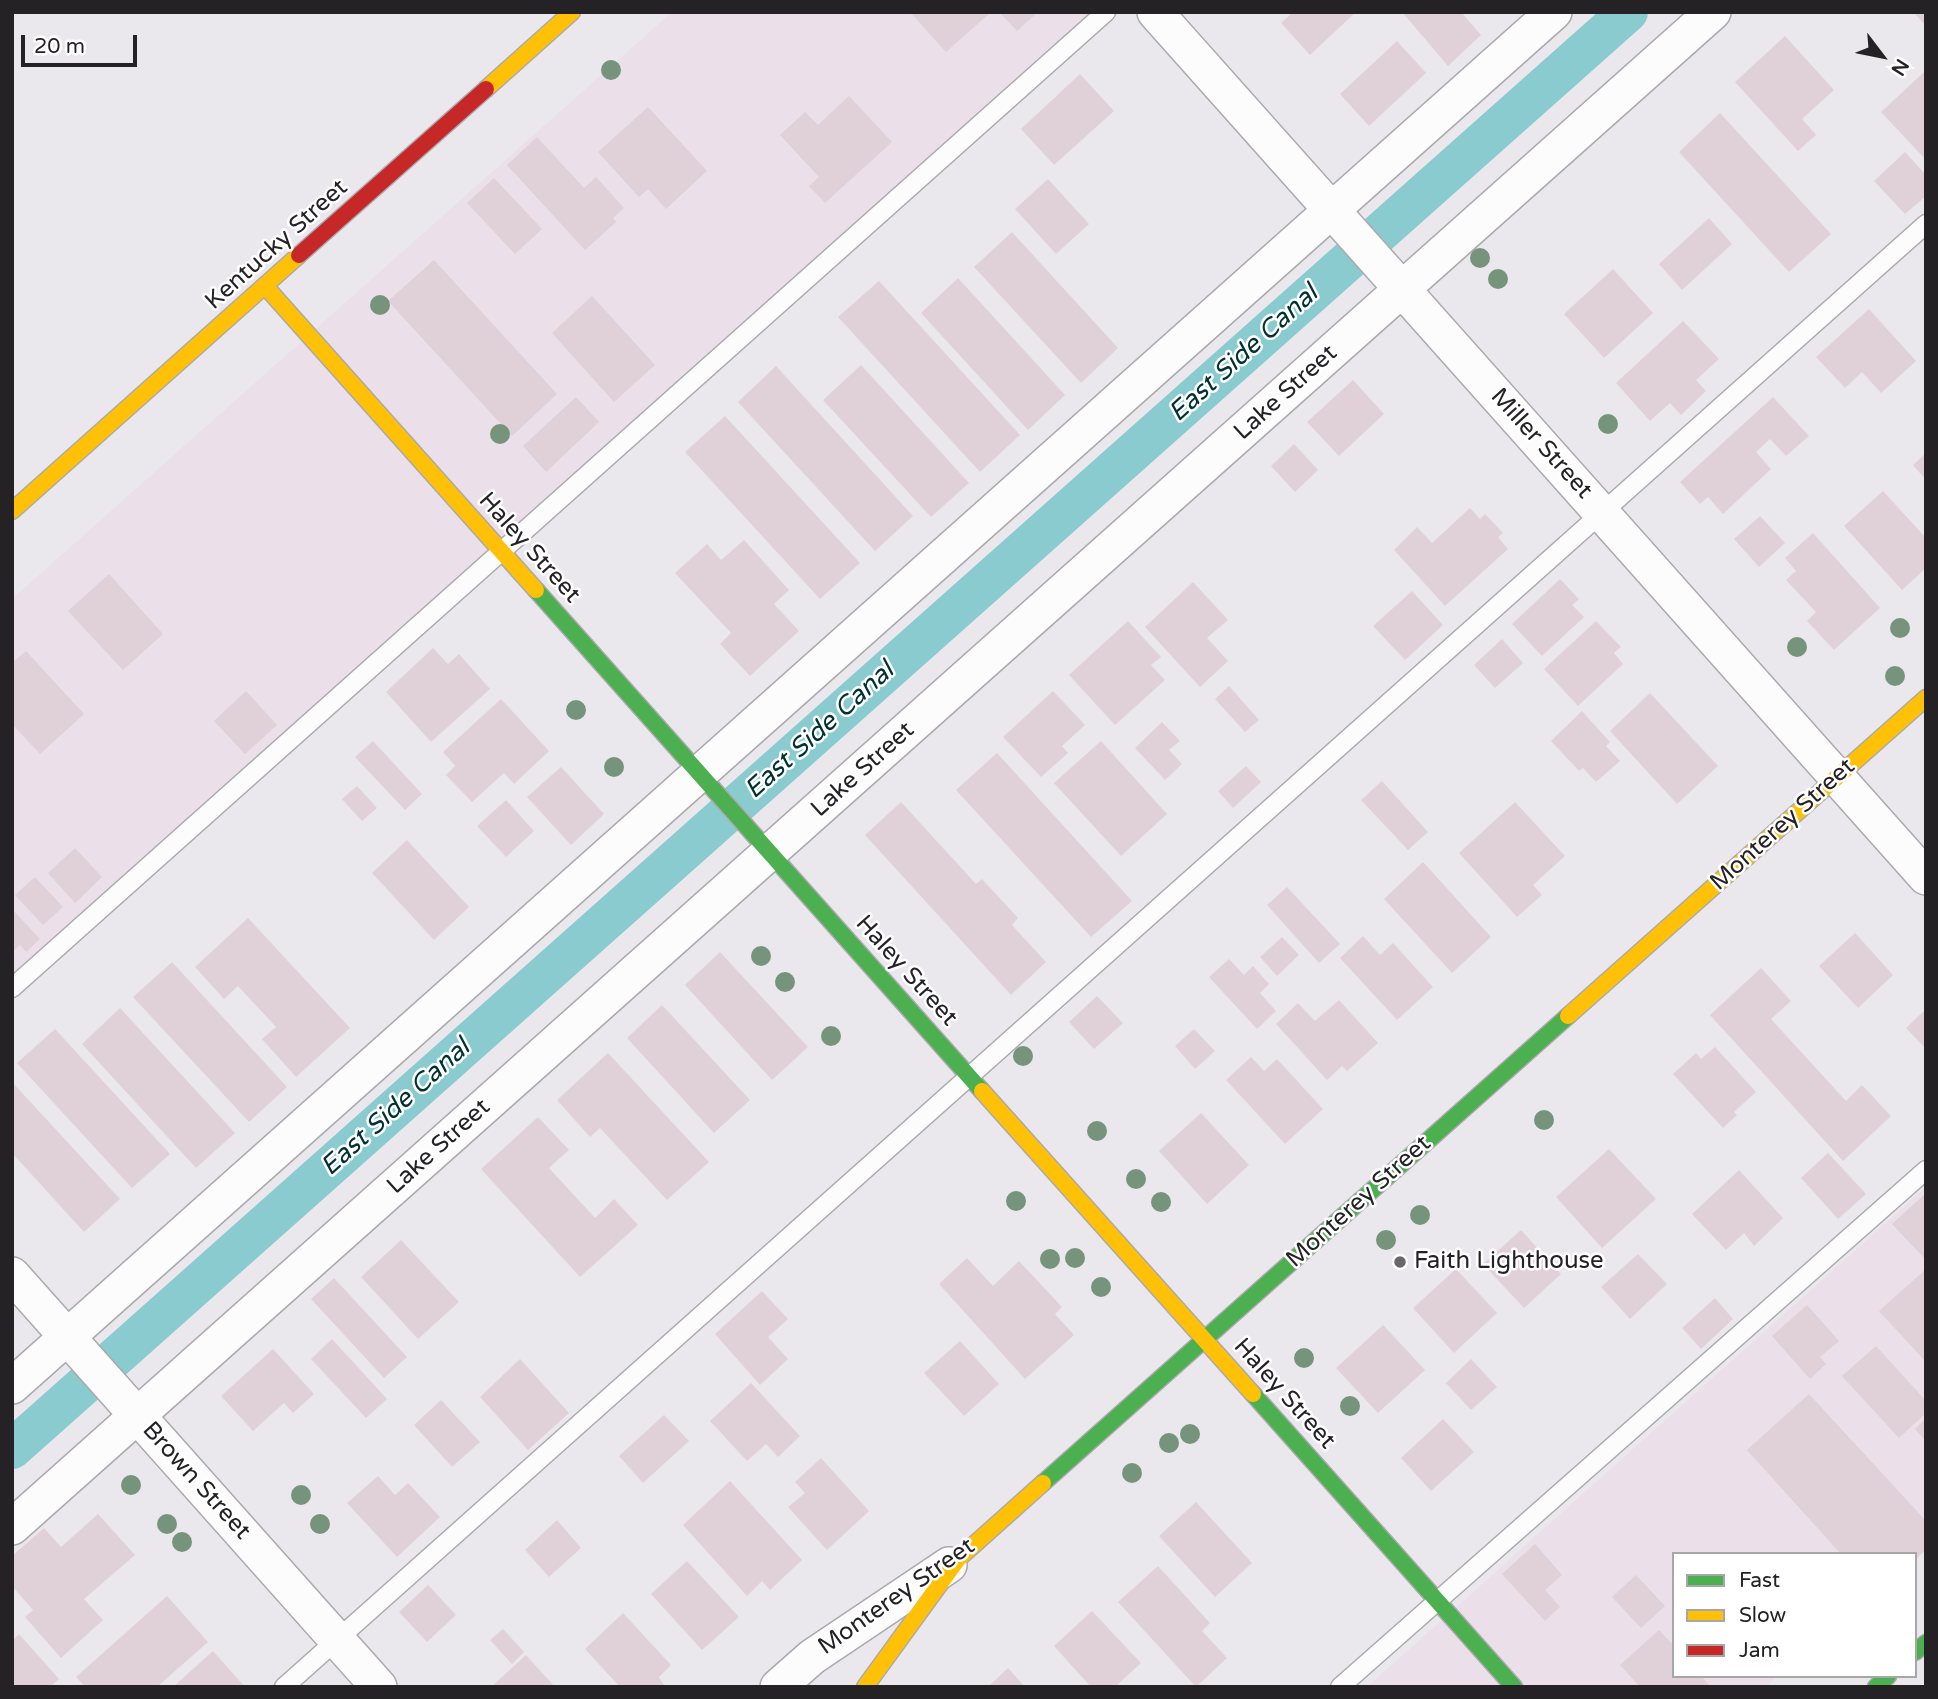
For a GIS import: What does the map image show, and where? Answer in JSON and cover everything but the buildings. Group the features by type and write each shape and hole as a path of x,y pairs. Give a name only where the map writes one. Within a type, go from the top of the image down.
{"street":[{"name":"Kentucky Street","path":"12,511 572,12"},
{"name":"Miller Street","path":"1155,12 1926,877"},
{"path":"12,1386 71,1341 700,773 1554,12"},
{"name":"Lake Street","path":"12,1527 133,1411 770,852 1713,12"},
{"name":"Haley Street","path":"265,286 1514,1687"},
{"name":"Monterey Street","path":"778,1687 812,1657 958,1559 1926,698"},
{"name":"Brown Street","path":"12,1275 379,1687"},
{"path":"865,1687 958,1559"}],"lane":[{"path":"12,988 1106,12"},
{"path":"284,1687 1926,224"},
{"path":"1340,1687 1926,1170"}],"shaded area":[{"path":"672,12 1104,12 12,981 12,599"},
{"path":"1926,1187 1926,1544 1916,1552 1672,1552 1672,1678 1775,1678 1766,1687 1367,1687"}],"waterway":[{"name":"East Side Canal","path":"12,1449 1628,12"}],"traffic: fast":[{"path":"536,590 982,1091"},
{"path":"1043,1483 1568,1016"},
{"path":"1253,1394 1514,1687"},
{"path":"1917,1650 1926,1643"},
{"path":"1876,1687 1886,1678"}],"traffic: slow":[{"path":"486,89 572,12"},
{"path":"12,511 299,255"},
{"path":"265,286 536,590"},
{"path":"1568,1016 1926,698"},
{"path":"982,1091 1253,1394"},
{"path":"865,1687 958,1559 1043,1483"}],"traffic: jam":[{"path":"299,255 486,89"}],"place":[{"name":"Faith Lighthouse","path":"1400,1262"}]}
